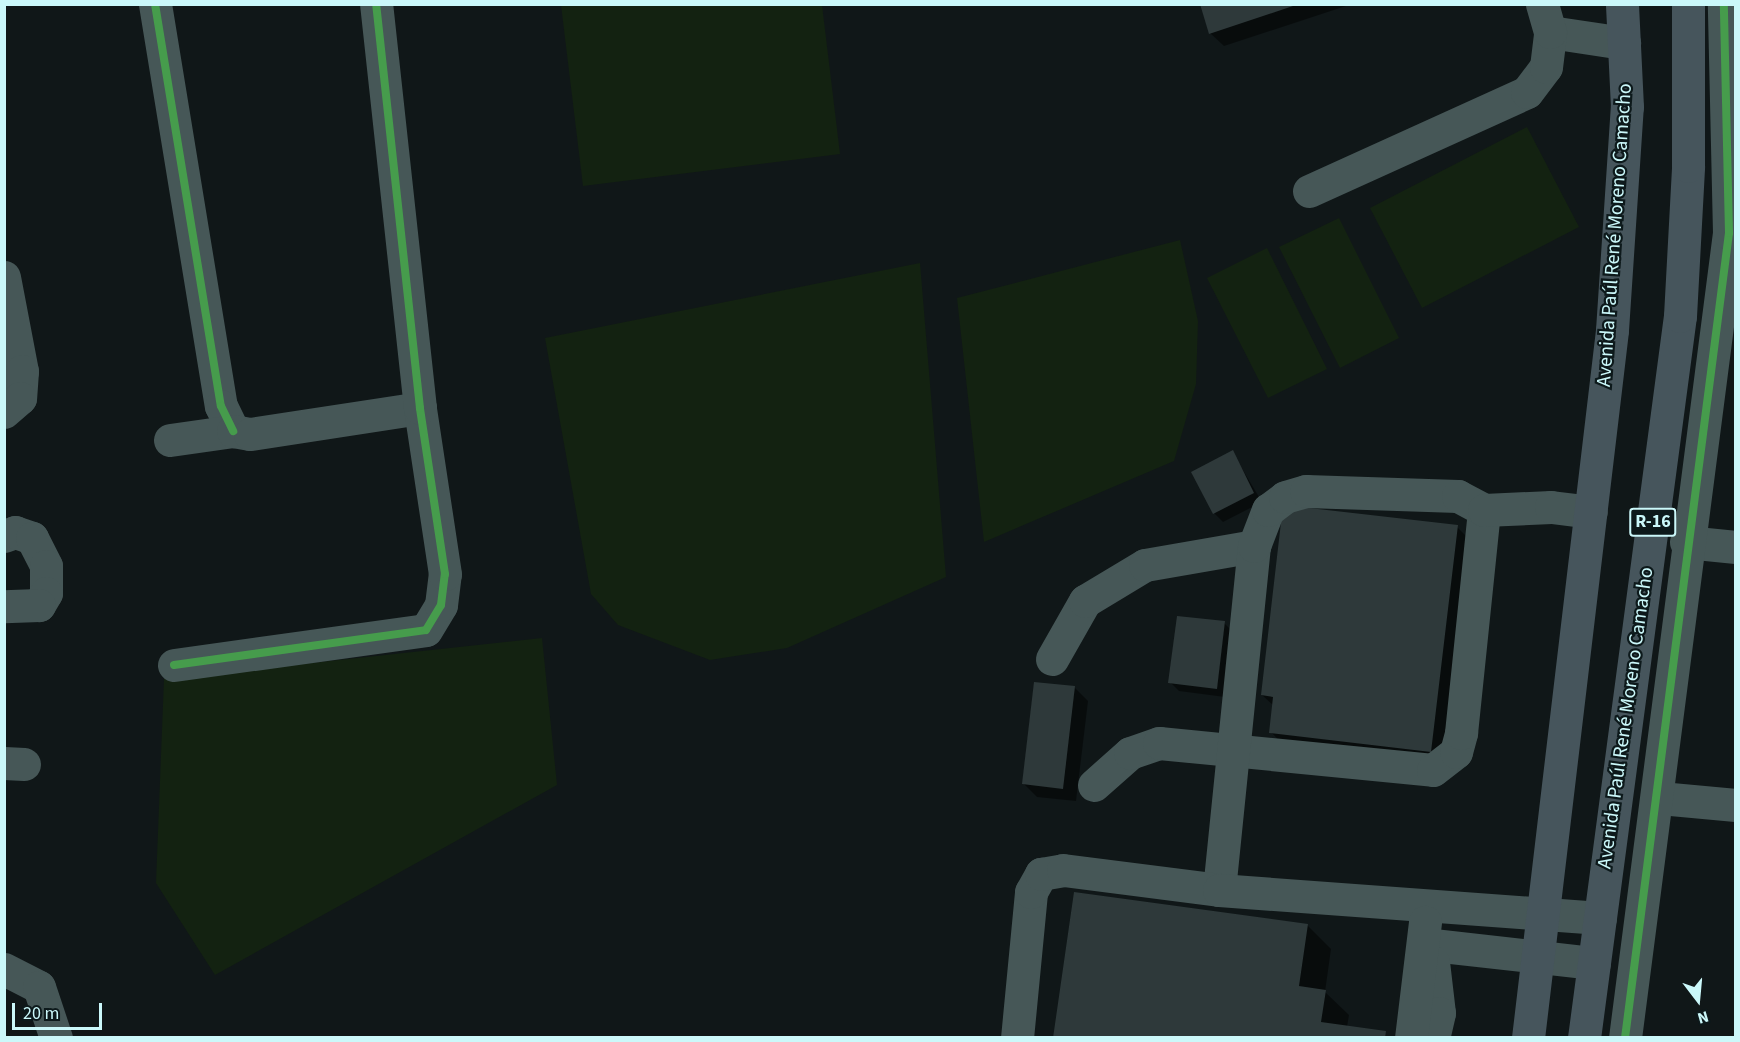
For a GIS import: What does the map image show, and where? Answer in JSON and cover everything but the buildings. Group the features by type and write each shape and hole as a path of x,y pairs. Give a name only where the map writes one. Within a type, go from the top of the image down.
{"main road":[{"name":"Avenida Paúl René Moreno Camacho","path":"1528,1038 1612,319 1627,107 1622,4"},
{"name":"Avenida Paúl René Moreno Camacho","path":"1584,1038 1680,316 1688,166 1688,4"}],"street":[{"path":"155,4 221,406 233,431"},
{"path":"174,665 426,630 441,605 445,574 420,408 376,4"},
{"path":"1626,1038 1660,798 1686,542 1732,232 1728,7"},
{"path":"1309,191 1527,92 1546,67 1546,18 1624,43"},
{"path":"4,277 22,371 20,398 4,412"},
{"path":"170,440 233,431 250,434 420,408"},
{"path":"1220,890 1254,546 1268,510 1285,497 1306,491 1458,496 1484,510 1551,507 1591,512"},
{"path":"1094,785 1130,753 1159,743 1433,770 1456,752 1484,510"},
{"path":"4,536 15,532 32,538 46,566 46,593 39,605 4,606"},
{"path":"1686,542 1736,547"},
{"path":"1052,659 1085,601 1145,565 1254,546"},
{"path":"1660,798 1736,805"},
{"path":"1017,1038 1031,892 1041,874 1063,870 1220,890 1425,908 1544,912 1600,918"},
{"path":"1411,1038 1424,944 1425,908"},
{"path":"1424,944 1594,963"},
{"path":"1424,944 1437,971 1439,1013 1433,1038"},
{"path":"4,969 39,987 56,1038"}],"green space":[{"path":"561,5 822,5 840,154 583,186"},
{"path":"1527,127 1579,227 1422,308 1370,208"},
{"path":"1339,218 1399,338 1340,368 1279,247"},
{"path":"1180,240 1198,321 1196,384 1174,461 984,542 957,298"},
{"path":"1267,248 1327,369 1268,398 1207,278"},
{"path":"920,263 946,577 787,648 710,660 618,625 591,594 545,338"},
{"path":"542,638 557,785 215,975 156,883 164,679"}],"cycle path":[{"path":"155,4 221,406 233,431"},
{"path":"174,665 426,630 441,605 445,574 420,408 376,4"},
{"path":"1625,1038 1729,233 1724,4"}]}
